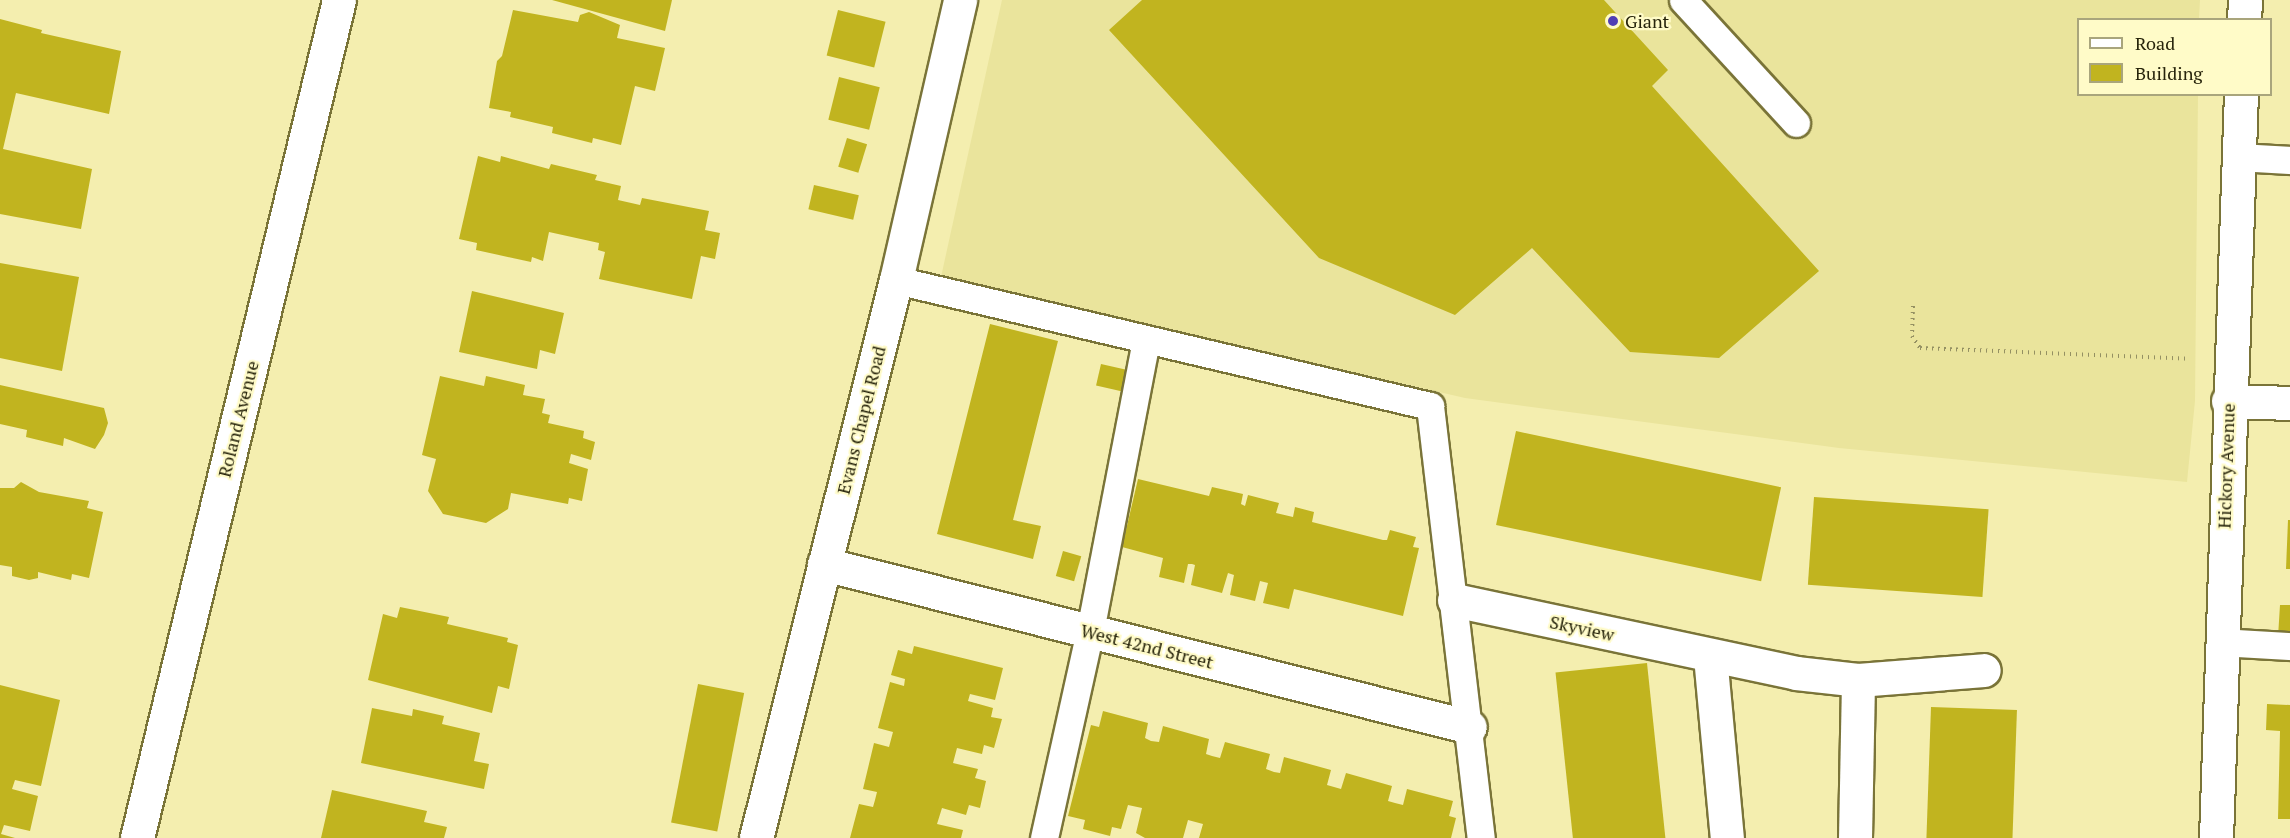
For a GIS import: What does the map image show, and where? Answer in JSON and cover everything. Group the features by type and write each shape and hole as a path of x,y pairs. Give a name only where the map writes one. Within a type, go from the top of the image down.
{"street":[{"name":"Roland Avenue","path":"137,838 339,0"},
{"name":"Evans Chapel Road","path":"756,838 896,280 960,0"},
{"path":"2244,18 2245,0"},
{"name":"Hickory Avenue","path":"2216,838 2228,401 2241,96"},
{"path":"2228,401 2290,403"},
{"name":"West 42nd Street","path":"824,564 1470,727"},
{"name":"Skyview","path":"1454,600 1756,667 1858,680 1984,670"},
{"path":"1710,656 1727,838"},
{"path":"1855,838 1858,680"}],"lane":[{"path":"1683,0 1796,123"},
{"path":"2238,157 2290,160"},
{"path":"896,280 1430,405 1470,727 1481,838"},
{"path":"1044,838 1090,631 1146,339"},
{"path":"2220,642 2290,646"}],"path":[{"path":"1913,306 1912,336 1920,348 2191,360"}],"shaded area":[{"path":"1002,0 2200,0 2199,18 2077,18 2077,96 2198,96 2195,401 2187,482 1839,448 1465,398 941,277"}],"building":[{"path":"552,0 672,0 665,31"},
{"path":"1142,0 1604,0 1668,70 1652,86 1819,271 1719,358 1630,352 1532,248 1455,315 1319,258 1109,30"},
{"path":"513,10 578,22 580,15 589,12 620,25 617,38 665,48 655,91 635,86 621,145 593,138 592,143 552,133 553,127 510,117 511,112 489,108 497,61 502,56"},
{"path":"838,10 886,22 874,67 827,56"},
{"path":"0,19 42,30 41,33 121,51 109,114 16,93 3,149 92,169 81,229 0,214"},
{"path":"839,77 880,87 869,130 828,120"},
{"path":"847,138 867,144 858,173 838,167"},
{"path":"478,156 500,162 501,156 549,169 551,164 597,175 595,180 621,186 618,200 640,205 642,198 709,211 705,230 720,233 715,259 701,256 692,299 599,279 605,252 598,250 599,243 549,232 543,261 532,257 531,262 476,250 477,243 459,239"},
{"path":"814,185 859,195 853,220 808,209"},
{"path":"0,263 79,277 62,371 0,358"},
{"path":"472,291 564,313 555,354 540,350 537,369 459,352"},
{"path":"990,324 1058,341 1013,520 1041,526 1033,559 937,534"},
{"path":"1101,364 1126,370 1121,391 1096,385"},
{"path":"440,376 484,386 486,376 525,385 523,395 545,399 542,413 550,415 548,423 584,431 583,438 595,442 591,460 571,454 569,463 588,469 582,501 569,498 568,504 511,493 508,509 486,523 443,514 428,491 436,459 422,455"},
{"path":"0,385 104,408 108,423 104,435 95,449 64,438 63,446 26,437 27,430 0,424"},
{"path":"1516,431 1781,487 1761,581 1496,525"},
{"path":"1138,479 1209,496 1212,487 1243,494 1241,504 1245,506 1248,495 1279,503 1276,513 1293,517 1295,507 1314,512 1312,522 1383,540 1387,540 1390,530 1416,537 1413,547 1419,548 1403,616 1294,589 1289,609 1263,603 1268,583 1260,581 1255,601 1230,595 1234,575 1228,573 1222,593 1191,585 1195,565 1192,564 1188,564 1184,583 1159,577 1163,558 1122,547"},
{"path":"21,482 39,492 89,501 87,508 103,512 89,578 72,574 71,580 38,572 38,578 29,580 12,576 12,567 0,565 0,488 14,488"},
{"path":"1814,497 1989,509 1982,597 1808,585"},
{"path":"2288,520 2290,520 2290,569 2286,569"},
{"path":"1063,551 1081,556 1074,581 1056,576"},
{"path":"2280,605 2290,605 2290,638 2278,637"},
{"path":"400,607 449,617 447,624 508,638 507,642 518,645 509,689 498,686 492,713 368,680 383,614 397,618"},
{"path":"914,646 1003,668 995,700 970,694 968,701 993,708 991,717 1002,719 994,748 984,745 982,754 957,748 953,763 978,769 975,778 986,781 980,808 969,805 966,815 942,808 937,824 963,830 961,838 850,838 859,804 873,807 875,800 877,792 863,789 874,743 889,747 893,732 878,728 890,682 904,686 905,679 891,675 898,650 912,654"},
{"path":"1647,663 1665,838 1573,838 1556,673"},
{"path":"698,684 744,693 717,831 671,822"},
{"path":"0,685 60,700 41,786 15,780 12,789 38,796 30,831 4,825 1,834 15,838 0,838"},
{"path":"2267,704 2290,705 2290,819 2278,819 2280,731 2266,730"},
{"path":"1931,707 2017,710 2012,838 1926,838"},
{"path":"372,708 412,716 413,709 444,716 442,724 480,733 474,761 489,764 484,789 361,763"},
{"path":"1103,711 1148,723 1145,738 1151,741 1159,742 1163,726 1209,739 1206,754 1212,756 1220,758 1225,742 1270,754 1266,769 1274,772 1280,773 1284,757 1331,770 1327,785 1341,789 1346,773 1392,786 1388,801 1395,803 1403,805 1407,789 1453,801 1449,816 1456,818 1451,838 1199,838 1203,824 1188,820 1183,838 1145,838 1136,833 1142,808 1128,805 1121,829 1112,827 1110,836 1083,829 1085,820 1068,816 1091,725 1099,727"},
{"path":"332,790 427,811 424,822 447,827 444,838 321,838"}],"place":[{"name":"Giant","path":"1613,21"}]}
